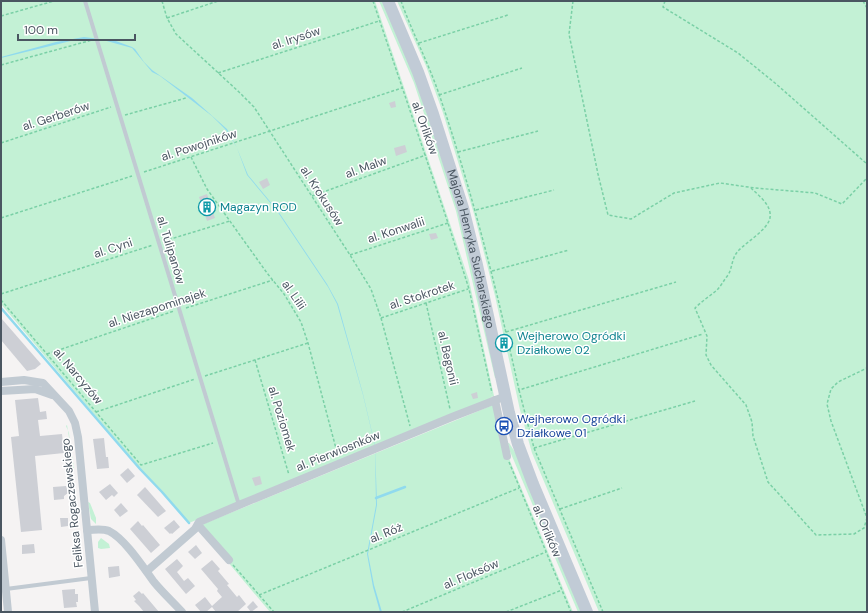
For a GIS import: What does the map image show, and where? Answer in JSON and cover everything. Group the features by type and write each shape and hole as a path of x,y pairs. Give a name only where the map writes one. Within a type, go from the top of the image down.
{"street":[{"name":"Majora Henryka Sucharskiego","path":"388,1 418,72 463,208 477,265 498,399 513,428 524,463 587,612"},
{"name":"Feliksa Rogaczewskiego","path":"1,382 24,380 43,383 70,413 77,431 95,612"},
{"name":"Feliksa Rogaczewskiego","path":"1,391 35,389 41,390 58,398"},
{"name":"al. Pierwiosnków","path":"147,571 196,527 199,522 498,399"},
{"path":"498,399 507,456"},
{"path":"196,527 229,560"},
{"path":"87,530 99,529 108,531 121,540 147,571 154,582 182,612"},
{"path":"1,540 8,612"}],"lane":[{"name":"al. Tulipanów","path":"85,1 238,505"},
{"path":"6,589 92,578"}],"path":[{"path":"1,16 54,1"},
{"name":"al. Krokusów","path":"162,1 167,18 182,41 254,107 371,289 381,318 412,434"},
{"path":"167,18 218,1"},
{"name":"al. Orlików","path":"373,1 426,155 469,289 498,399"},
{"path":"401,1 439,95 476,210 534,448 603,612"},
{"path":"574,1 569,34 608,215 631,219 674,193 720,183 751,188 815,193 842,204 867,178"},
{"path":"665,1 663,7 738,53 775,83 867,164"},
{"path":"863,1 867,8"},
{"path":"419,43 508,15"},
{"name":"al. Irysów","path":"218,73 379,20"},
{"path":"1,65 96,39"},
{"path":"439,95 522,68"},
{"name":"al. Powojników","path":"1,218 402,88"},
{"path":"120,117 186,98"},
{"name":"al. Gerberów","path":"1,143 116,106"},
{"path":"458,152 538,132"},
{"name":"al. Malw","path":"312,196 426,155"},
{"name":"al. Lilii","path":"191,157 207,189 290,303 301,322 340,463"},
{"path":"751,188 767,205 770,211 770,218 766,228 737,252 731,262 729,273 721,285 695,308 706,336 706,355 711,365 746,405 752,422 753,436 768,482 816,535 854,534 864,528 867,518 831,421 827,404 831,389 838,382 867,368"},
{"path":"476,210 554,190"},
{"name":"al. Cyni","path":"1,294 230,220"},
{"name":"al. Konwalii","path":"350,255 448,223"},
{"path":"492,271 569,250"},
{"name":"al. Niezapominajek","path":"47,354 273,280"},
{"path":"506,332 676,282"},
{"name":"al. Stokrotek","path":"381,318 469,289"},
{"name":"al. Narcyzów","path":"1,300 141,465 219,441"},
{"name":"al. Begonii","path":"426,304 452,417"},
{"path":"519,390 703,334"},
{"name":"al. Poziomek","path":"255,360 292,483"},
{"path":"534,448 695,401"},
{"name":"al. Orlików","path":"507,456 571,612"},
{"name":"al. Róż","path":"259,595 519,488"},
{"path":"560,509 622,488"},
{"name":"al. Floksów","path":"402,612 546,552"},
{"path":"229,560 274,612"},
{"path":"506,612 562,590"}],"green space":[{"path":"1,1 375,1 469,280 494,396 189,523 140,469 1,304"},
{"path":"379,1 383,1 411,65 458,209 498,378 495,378 456,211 414,83"},
{"path":"397,1 867,1 867,612 599,612 532,453 520,410 495,296 474,214 443,113 426,66"},
{"path":"493,405 508,456 573,612 270,612 227,561 201,525"},
{"path":"70,442 74,468 72,468"},
{"path":"508,443 517,455 582,612 578,612 509,449"},
{"path":"88,502 90,503 96,518 96,524 91,519"},
{"path":"101,538 109,544 110,548 98,548 98,542"}],"water":[{"path":"84,37 116,41 135,49 152,70 192,98 227,129 237,148 227,131 212,116 160,76 152,72 132,48 103,40 79,39 1,58 56,42"},
{"path":"237,148 248,175 278,211 327,284 338,304 363,394 375,445 377,505 368,554 374,585 382,612 380,612 373,587 367,554 376,505 375,446 363,395 337,304 328,287 277,211 247,175"}],"building":[{"path":"395,101 396,107 391,108 389,103"},
{"path":"405,145 407,152 396,156 394,148"},
{"path":"267,178 270,185 263,189 259,182"},
{"name":"Magazyn ROD","path":"207,194 215,218 207,221 199,197"},
{"path":"436,233 438,238 431,240 429,234"},
{"path":"1,318 41,364 35,369 27,371 1,340"},
{"path":"477,392 478,398 473,399 471,394"},
{"path":"38,398 40,412 46,411 47,419 38,420 40,436 62,434 64,453 35,456 42,530 21,532 11,437 19,436 15,400"},
{"path":"104,438 109,468 97,469 93,439"},
{"path":"128,468 135,476 127,483 120,475"},
{"path":"260,476 262,484 255,486 252,478"},
{"path":"110,484 118,493 114,497 112,495 106,500 99,492"},
{"path":"66,486 68,493 64,496 64,499 54,500 53,487"},
{"path":"145,487 166,511 158,517 137,495"},
{"path":"121,503 128,511 120,517 114,510"},
{"path":"60,518 68,518 68,526 61,527"},
{"path":"174,520 180,527 170,534 164,528"},
{"path":"138,521 160,545 151,553 130,529"},
{"path":"34,544 35,553 22,554 22,545"},
{"path":"196,545 202,553 195,559 188,552"},
{"path":"177,559 183,566 177,572 184,581 188,578 195,586 186,594 165,569"},
{"path":"212,560 220,569 218,571 229,584 227,585 237,597 239,595 246,604 237,612 216,612 212,607 206,612 201,612 195,605 205,597 212,606 222,597 217,591 218,589 201,569"},
{"path":"119,566 120,576 109,578 108,567"},
{"path":"75,589 75,594 78,594 78,602 76,602 77,607 64,608 62,590"},
{"path":"139,591 142,594 143,593 159,612 144,612 134,601 136,600 133,596"},
{"path":"253,601 258,607 251,612 247,607"}],"waterway":[{"path":"1,308 140,469 189,523"},
{"path":"376,498 405,487"}],"place":[{"name":"Magazyn ROD","path":"207,207"},
{"name":"Wejherowo Ogródki Działkowe 02","path":"504,343"},
{"name":"Wejherowo Ogródki Działkowe 01","path":"504,426"}]}
